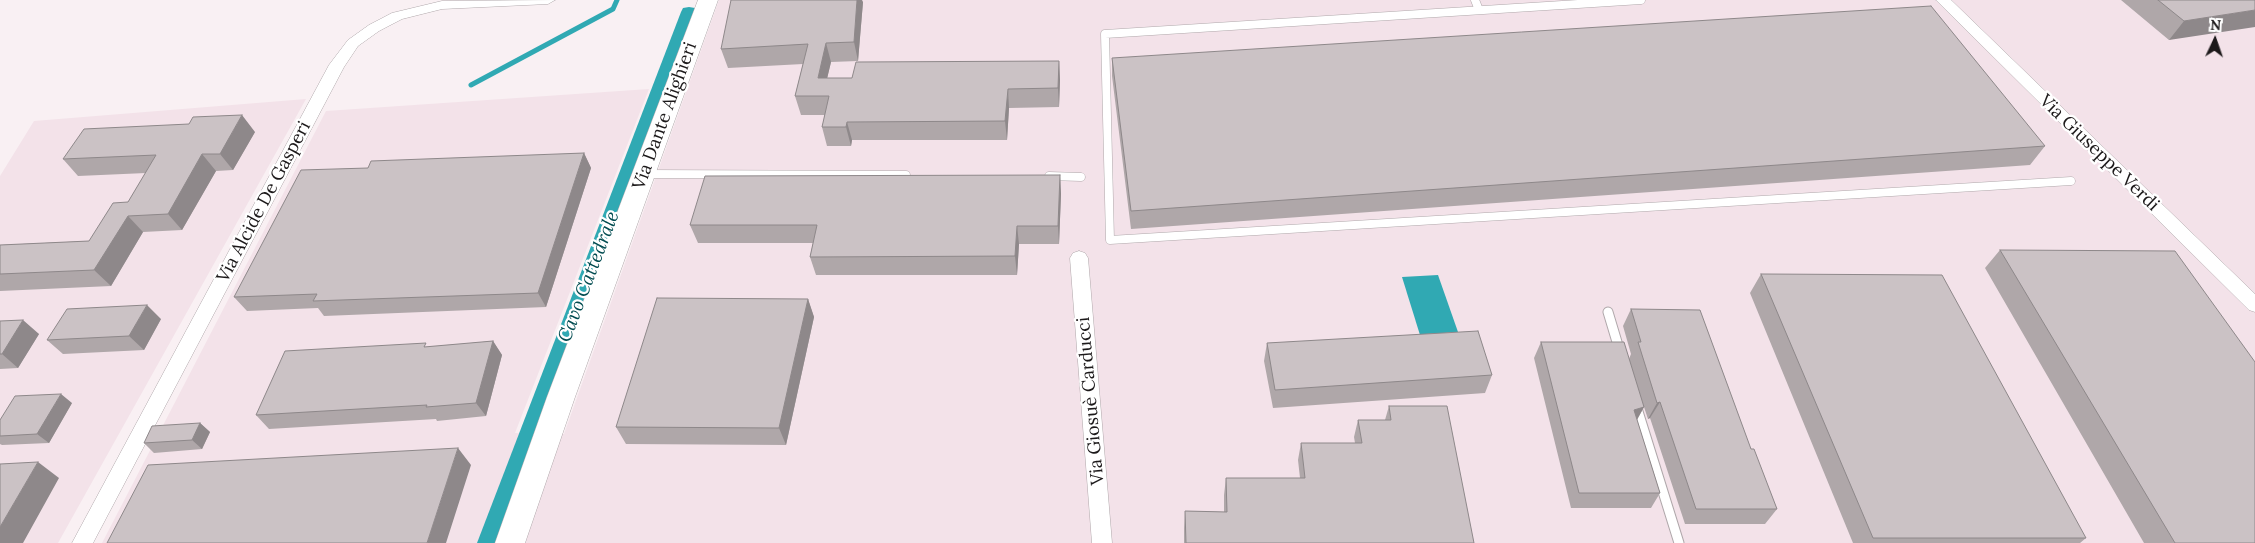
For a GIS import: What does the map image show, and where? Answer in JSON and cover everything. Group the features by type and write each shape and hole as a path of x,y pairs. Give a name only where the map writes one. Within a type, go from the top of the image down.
{"main road":[{"name":"Via Dante Alighieri","path":"510,543 708,0"}],"street":[{"name":"Via Alcide De Gasperi","path":"82,543 337,65 353,43 374,28 398,16 442,5 548,0"},
{"name":"Via Giuseppe Verdi","path":"1943,0 2255,305"},
{"name":"Via Giosuè Carducci","path":"1079,258 1102,543"}],"lane":[{"path":"1474,0 1479,10"},
{"path":"1641,0 1525,4 1479,10 1105,34 1110,240 2071,181"},
{"path":"644,174 912,176"},
{"path":"1041,176 1081,176"},
{"path":"1608,312 1622,358"},
{"path":"1633,395 1679,543"}],"shaded area":[{"path":"719,0 2255,0 2255,543 102,543 326,111 649,89 515,433 564,434"},
{"path":"306,99 58,543 0,543 0,176 34,121"}],"water":[{"path":"1438,275 1458,332 1420,335 1402,277"}],"building":[{"path":"731,0 857,0 854,42 826,43 818,78 852,78 856,62 1059,61 1058,88 1008,89 1005,121 847,122 846,127 822,127 829,96 795,96 808,44 721,49"},
{"path":"2158,0 2255,0 2255,10 2184,21"},
{"path":"1931,6 2045,146 1131,211 1112,58"},
{"path":"242,115 220,154 202,154 168,214 128,216 94,270 0,274 0,245 89,241 113,203 128,202 156,155 63,159 84,129 189,124 193,117"},
{"path":"584,153 538,293 313,301 317,294 234,297 301,170 368,168 371,161"},
{"path":"1060,175 1058,226 1017,226 1015,256 810,257 817,225 690,225 705,176"},
{"path":"2000,250 2175,251 2255,362 2255,543 2175,543"},
{"path":"1761,274 1942,275 2086,538 1873,538"},
{"path":"657,298 808,299 779,428 616,427"},
{"path":"147,305 129,336 47,340 67,309"},
{"path":"1631,309 1700,310 1751,449 1754,449 1777,509 1696,509 1660,402 1657,403 1638,342 1641,342"},
{"path":"23,320 2,354 0,354 0,321"},
{"path":"1478,331 1492,375 1275,390 1267,343"},
{"path":"493,341 476,403 256,415 285,351 426,343 424,347"},
{"path":"1541,342 1624,342 1644,407 1634,410 1660,493 1579,493"},
{"path":"61,394 37,434 0,436 0,420 15,396"},
{"path":"1389,406 1447,406 1474,543 1186,543 1185,511 1227,512 1226,478 1305,478 1301,443 1362,443 1358,420 1391,420"},
{"path":"200,423 192,440 144,443 152,426"},
{"path":"458,448 427,543 107,543 148,465"},
{"path":"38,462 0,527 0,464"}],"waterway":[{"path":"471,85 613,9 617,0"},
{"name":"Cavo Cattedrale","path":"489,543 689,12"}]}
